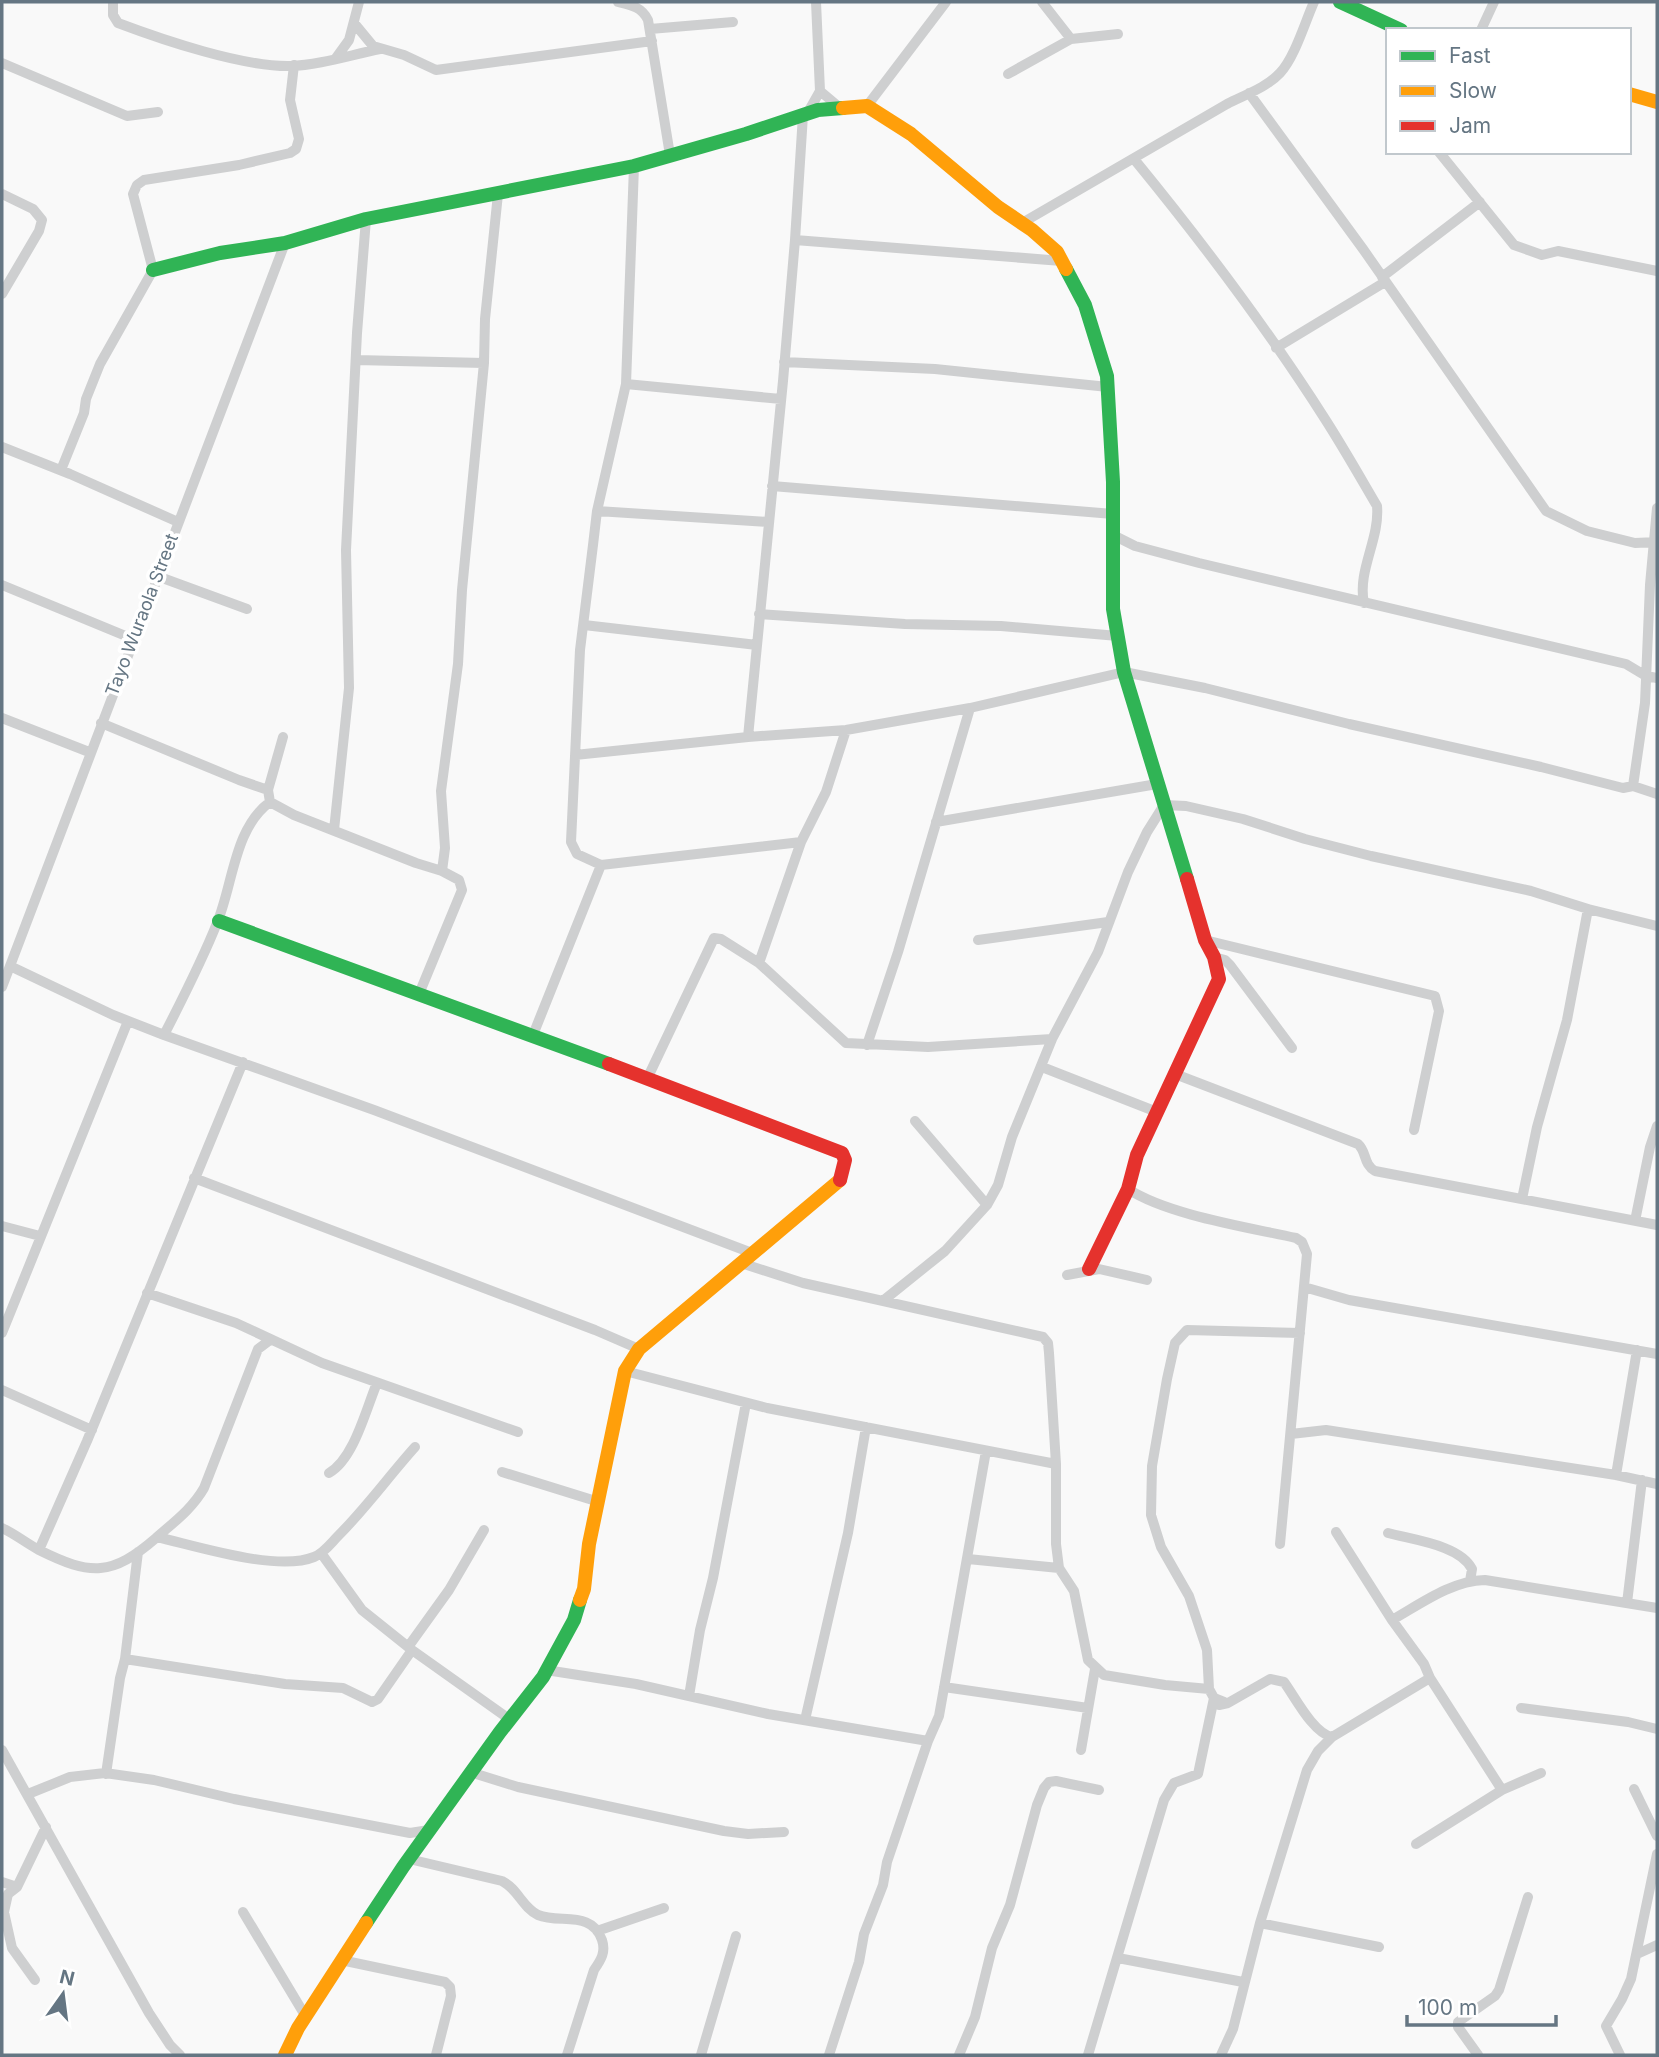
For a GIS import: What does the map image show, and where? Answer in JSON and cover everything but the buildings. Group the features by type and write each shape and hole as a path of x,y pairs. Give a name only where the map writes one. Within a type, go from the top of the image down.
{"street":[{"path":"113,2 113,15 118,23 140,32 269,65 294,65 380,48"},
{"path":"336,58 349,40 359,2"},
{"path":"618,2 645,13 650,29 670,155"},
{"path":"748,737 805,114 820,91 816,2"},
{"path":"867,106 946,2"},
{"path":"1042,2 1071,39"},
{"path":"1022,223 1279,74 1314,2"},
{"path":"1340,2 1397,28"},
{"path":"1482,28 1494,2"},
{"path":"650,29 733,22"},
{"path":"354,23 368,41 380,48 404,55 436,70 652,41"},
{"path":"1009,74 1071,39 1118,34"},
{"path":"2,63 127,116 158,112"},
{"path":"61,470 100,364 153,270 134,194 136,185 144,180 239,165 290,153 296,149 299,139 290,100 294,65"},
{"path":"820,91 839,107"},
{"path":"1249,93 1384,279 1546,512 1587,531 1635,543 1656,542"},
{"path":"1631,95 1657,102"},
{"path":"153,270 219,253 285,243 366,219 634,166 805,114 839,107 867,106 911,134 1057,252 1085,305 1107,376 1113,514 1113,609 1124,672 1219,979 1137,1155 1128,1189 1089,1269"},
{"path":"1441,154 1514,245 1542,255 1558,251 1657,271"},
{"path":"1134,159 1198,238 1276,348 1324,418 1377,506 1378,519 1361,590 1364,603"},
{"path":"634,166 626,383 597,511 584,625 570,842 577,854 601,865 801,842"},
{"path":"2,194 33,209 42,220 39,231 2,293"},
{"path":"442,871 445,848 440,791 458,664 462,590 484,363 485,318 498,194"},
{"path":"1276,348 1384,279 1480,202"},
{"path":"334,830 349,688 346,550 366,219"},
{"path":"795,240 1062,261"},
{"name":"Tayo Wuraola Street","path":"2,987 89,752 285,243"},
{"path":"356,360 484,363"},
{"path":"784,362 935,369 1108,387"},
{"path":"626,383 781,399"},
{"path":"2,447 178,522"},
{"path":"772,486 1113,514"},
{"path":"1633,786 1645,703 1657,508"},
{"path":"597,511 768,522"},
{"path":"1113,534 1135,546 1626,664 1646,676 1657,678"},
{"path":"1113,554 1135,546"},
{"path":"158,576 247,609"},
{"path":"2,585 133,639"},
{"path":"1347,599 1361,590"},
{"path":"759,614 905,624 1001,626 1118,636"},
{"path":"584,625 757,645"},
{"path":"575,755 846,730 970,708 1124,672 1205,688 1623,788 1633,786 1657,794"},
{"path":"867,1045 898,952 970,708"},
{"path":"2,718 89,752"},
{"path":"101,723 268,790"},
{"path":"759,963 801,842 826,792 846,730"},
{"path":"270,802 268,790 283,737"},
{"path":"936,822 1157,784"},
{"path":"270,802 294,815 442,871 459,880 462,890 419,994"},
{"path":"164,1035 219,921 230,877 250,824 258,810 270,802"},
{"path":"1164,805 1186,806 1243,819 1305,839 1531,891 1657,926"},
{"path":"884,1300 945,1251 987,1205 998,1185 1012,1137 1052,1039 1098,952 1147,832 1164,805"},
{"path":"533,1035 601,865"},
{"path":"1522,1199 1537,1127 1567,1020 1588,909"},
{"path":"219,921 533,1035 842,1153 845,1160 839,1182 639,1349 625,1371 589,1544 584,1589 574,1620 547,1670 412,1853 341,1960 285,2055"},
{"path":"978,940 1108,922"},
{"path":"647,1079 713,937 721,939 759,963 846,1043 928,1046 1052,1039"},
{"path":"1205,940 1435,996 1439,1011 1413,1130"},
{"path":"2,952 11,962 128,1021 243,1062 746,1258 803,1283 1043,1337 1048,1343 1049,1353 1059,1567 1074,1591 1088,1660 1104,1675 1165,1685 1228,1703 1270,1679 1284,1682 1314,1725 1325,1735 1332,1737"},
{"path":"1214,957 1225,960 1230,965 1292,1048"},
{"path":"2,1334 128,1021"},
{"path":"39,1550 92,1430 243,1062"},
{"path":"1042,1068 1157,1112"},
{"path":"1175,1074 1358,1144 1366,1164 1376,1171 1657,1225"},
{"path":"915,1121 987,1205"},
{"path":"1635,1221 1657,1126"},
{"path":"194,1178 639,1349"},
{"path":"1128,1189 1154,1202 1303,1242 1307,1254 1280,1544"},
{"path":"2,1226 40,1236"},
{"path":"1067,1275 1099,1269 1147,1280"},
{"path":"1304,1287 1349,1300 1657,1354"},
{"path":"147,1293 236,1323 323,1363 518,1432"},
{"path":"1088,2055 1164,1800 1174,1783 1198,1774 1215,1699 1207,1650 1189,1596 1161,1547 1151,1515 1152,1466 1175,1343 1182,1333 1194,1329 1300,1333"},
{"path":"2,1528 39,1550 80,1566 99,1569 114,1567 138,1552 194,1505 204,1488 258,1349 255,1332"},
{"path":"258,1349 270,1340"},
{"path":"1616,1475 1637,1350"},
{"path":"625,1371 746,1403 1056,1464"},
{"path":"329,1473 339,1468 352,1447 377,1383"},
{"path":"2,1390 92,1430"},
{"path":"689,1696 746,1403"},
{"path":"805,1720 848,1533 866,1427"},
{"path":"1292,1434 1326,1430 1616,1475 1657,1484"},
{"path":"157,1537 256,1559 299,1561 321,1553 360,1513 415,1447"},
{"path":"829,2055 859,1962 864,1934 883,1885 887,1861 939,1716 986,1451"},
{"path":"502,1472 599,1502"},
{"path":"1628,1603 1642,1480"},
{"path":"125,1659 285,1684 343,1688 372,1702 378,1699 484,1531"},
{"path":"1336,1532 1392,1620 1424,1664 1430,1678 1502,1790"},
{"path":"1388,1533 1448,1549 1465,1558 1472,1569 1470,1581"},
{"path":"106,1774 125,1659 138,1552"},
{"path":"321,1553 362,1610 410,1649 509,1719"},
{"path":"968,1559 1059,1567"},
{"path":"1392,1620 1456,1584 1485,1580 1657,1608"},
{"path":"1082,1750 1095,1669"},
{"path":"547,1670 636,1684 805,1720 928,1741"},
{"path":"1221,2055 1233,2029 1243,1982 1307,1770 1318,1751 1332,1737 1430,1678"},
{"path":"944,1687 1088,1708"},
{"path":"1521,1708 1657,1729"},
{"path":"2,1750 29,1794 149,2013 170,2045 180,2055"},
{"path":"470,1772 518,1787 724,1831 748,1834 784,1832"},
{"path":"1416,1844 1502,1790 1541,1773"},
{"path":"29,1794 70,1777 106,1774 154,1780 234,1800 410,1833 429,1830"},
{"path":"959,2055 975,2017 992,1948 1010,1905 1044,1788 1049,1782 1056,1781 1099,1790"},
{"path":"1634,1789 1657,1836"},
{"path":"35,1980 7,1946 4,1912 8,1895 16,1887 47,1827"},
{"path":"410,1833 412,1853"},
{"path":"412,1853 502,1881 513,1887 522,1901 538,1914 589,1923 597,1931 604,1947 602,1958 594,1970 567,2055"},
{"path":"1620,2055 1606,2026 1622,1999 1637,1954 1657,1854"},
{"path":"2,1882 16,1887"},
{"path":"1478,2055 1458,2027 1458,2021 1495,1996 1499,1990 1528,1897"},
{"path":"597,1931 664,1908"},
{"path":"243,1912 306,2017"},
{"path":"1260,1923 1379,1947"},
{"path":"701,2055 736,1936"},
{"path":"1637,1954 1657,1945"},
{"path":"1118,1958 1243,1982"},
{"path":"341,1960 445,1982 450,1987 451,1996 436,2055"}],"traffic: fast":[{"path":"1340,2 1397,28"},
{"path":"153,270 220,253 285,243 366,219 634,166 818,110 843,108"},
{"path":"1066,269 1085,305 1107,376 1113,482 1113,609 1124,672 1187,879"},
{"path":"219,921 609,1064"},
{"path":"366,1923 500,1732 543,1677 574,1620 580,1600"}],"traffic: slow":[{"path":"1631,95 1657,102"},
{"path":"843,108 867,106 911,134 998,207 1032,230 1057,252 1066,269"},
{"path":"580,1600 625,1371 639,1349 840,1180"},
{"path":"285,2055 298,2028 366,1923"}],"traffic: jam":[{"path":"1089,1269 1128,1189 1137,1155 1219,979 1187,879"},
{"path":"609,1064 842,1153 845,1160 840,1180"}]}
